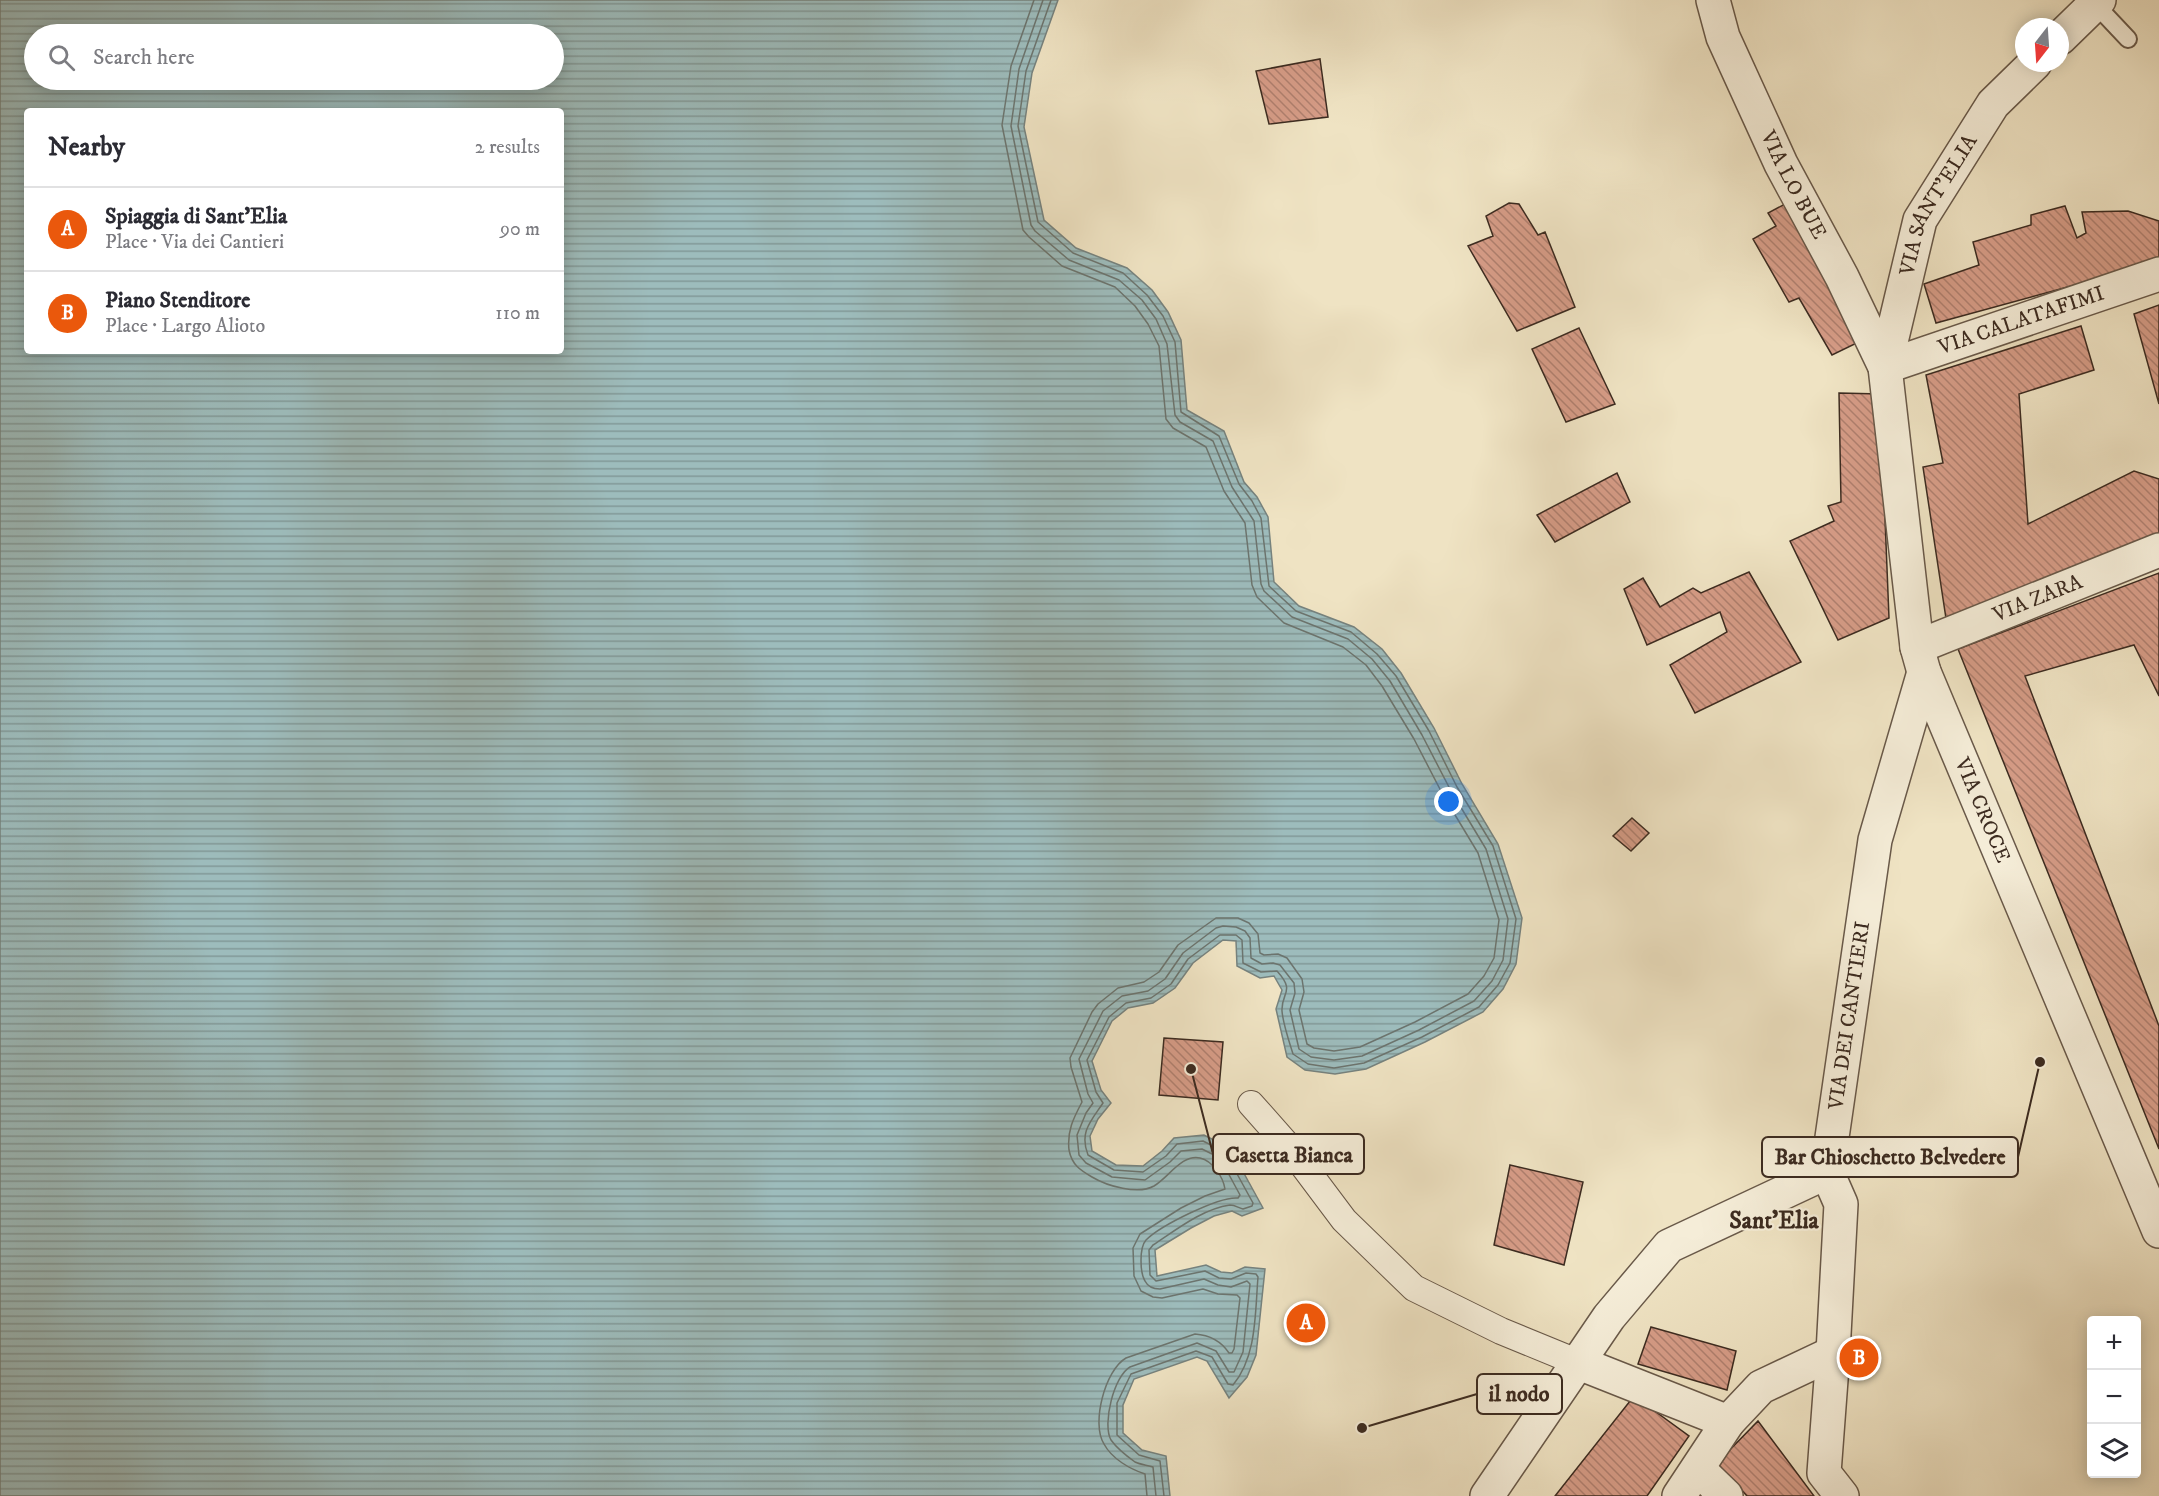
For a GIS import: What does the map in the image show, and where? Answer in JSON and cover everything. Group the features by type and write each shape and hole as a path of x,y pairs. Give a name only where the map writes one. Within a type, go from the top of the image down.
{"street":[{"name":"VIA LO BUE","path":"1713,0 1723,37 1781,164 1842,277 1885,367"},
{"path":"2069,29 2097,2"},
{"name":"VIA SANT'ELIA","path":"1885,367 1920,220 1993,104 2026,72"},
{"name":"VIA CALATAFIMI","path":"1885,367 2159,274"},
{"name":"VIA CROCE","path":"1885,367 1921,659 2159,1231"},
{"name":"VIA ZARA","path":"1921,659 2159,550"},
{"name":"VIA DEI CANTIERI","path":"1827,1172 1875,840 1921,659"},
{"path":"1251,1104 1290,1148 1344,1220 1414,1288 1501,1331 1728,1422"},
{"path":"1487,1496 1580,1363 1609,1317 1670,1246 1827,1172 1841,1204 1833,1353 1833,1484"},
{"path":"1679,1496 1728,1422 1761,1387 1833,1353"},
{"path":"1698,1469 1726,1496"}],"lane":[{"path":"2097,2 2128,39"}],"water":[{"path":"0,0 1058,0 1032,73 1024,127 1044,220 1076,248 1127,268 1152,290 1168,312 1181,340 1187,410 1224,431 1244,482 1257,497 1268,517 1274,582 1299,606 1354,627 1382,649 1401,673 1498,844 1522,918 1516,964 1503,989 1483,1012 1366,1069 1335,1074 1305,1070 1287,1057 1276,1009 1282,990 1274,976 1260,978 1237,966 1236,941 1223,940 1193,963 1175,988 1153,1003 1128,1008 1112,1021 1092,1061 1101,1090 1111,1103 1098,1119 1090,1136 1092,1151 1116,1165 1143,1166 1174,1138 1204,1135 1230,1148 1263,1208 1242,1216 1232,1211 1214,1216 1155,1250 1157,1276 1206,1265 1221,1272 1232,1273 1245,1267 1265,1269 1256,1355 1247,1377 1229,1398 1207,1361 1197,1357 1134,1379 1123,1405 1123,1433 1142,1450 1166,1456 1170,1496 0,1496"}],"building":[{"path":"1320,59 1328,117 1269,124 1256,71"},
{"path":"1509,203 1519,204 1538,235 1545,232 1575,307 1517,331 1468,246 1493,236 1486,216"},
{"path":"1787,203 1863,340 1832,355 1799,298 1789,302 1753,239 1776,226 1768,213"},
{"path":"2065,206 2077,238 2086,233 2082,212 2128,211 2159,221 2159,262 1936,323 1924,284 1979,265 1973,242 2031,225 2031,215"},
{"path":"2159,305 2159,404 2134,314"},
{"path":"2081,326 2094,370 2019,394 2028,524 2134,471 2159,479 2159,538 1947,625 1923,467 1943,463 1926,375"},
{"path":"1579,328 1615,404 1566,422 1532,349"},
{"path":"1839,393 1880,394 1889,618 1838,640 1790,541 1834,521 1828,506 1841,502"},
{"path":"1617,473 1630,502 1555,542 1537,515"},
{"path":"1749,572 1801,662 1695,713 1670,665 1727,632 1720,612 1647,645 1624,589 1643,578 1660,607 1693,588 1701,593"},
{"path":"2159,573 2159,696 2134,645 2025,676 2159,1026 2159,1149 1958,649"},
{"path":"1632,818 1649,833 1631,851 1613,836"},
{"path":"1164,1038 1223,1042 1218,1100 1159,1095"},
{"path":"1510,1165 1583,1182 1564,1265 1494,1245"},
{"path":"1651,1327 1736,1351 1727,1390 1638,1364"},
{"path":"1634,1396 1689,1436 1647,1496 1555,1496"},
{"path":"1758,1421 1814,1496 1747,1496 1717,1463"}],"place":[{"name":"Bar Chioschetto Belvedere","path":"2040,1062"},
{"name":"Casetta Bianca","path":"1191,1069"},
{"name":"Spiaggia di Sant'Elia","path":"1306,1323"},
{"name":"Piano Stenditore","path":"1859,1358"},
{"name":"il nodo","path":"1362,1428"}],"district":[{"name":"Sant'Elia","path":"1774,1221"}]}
